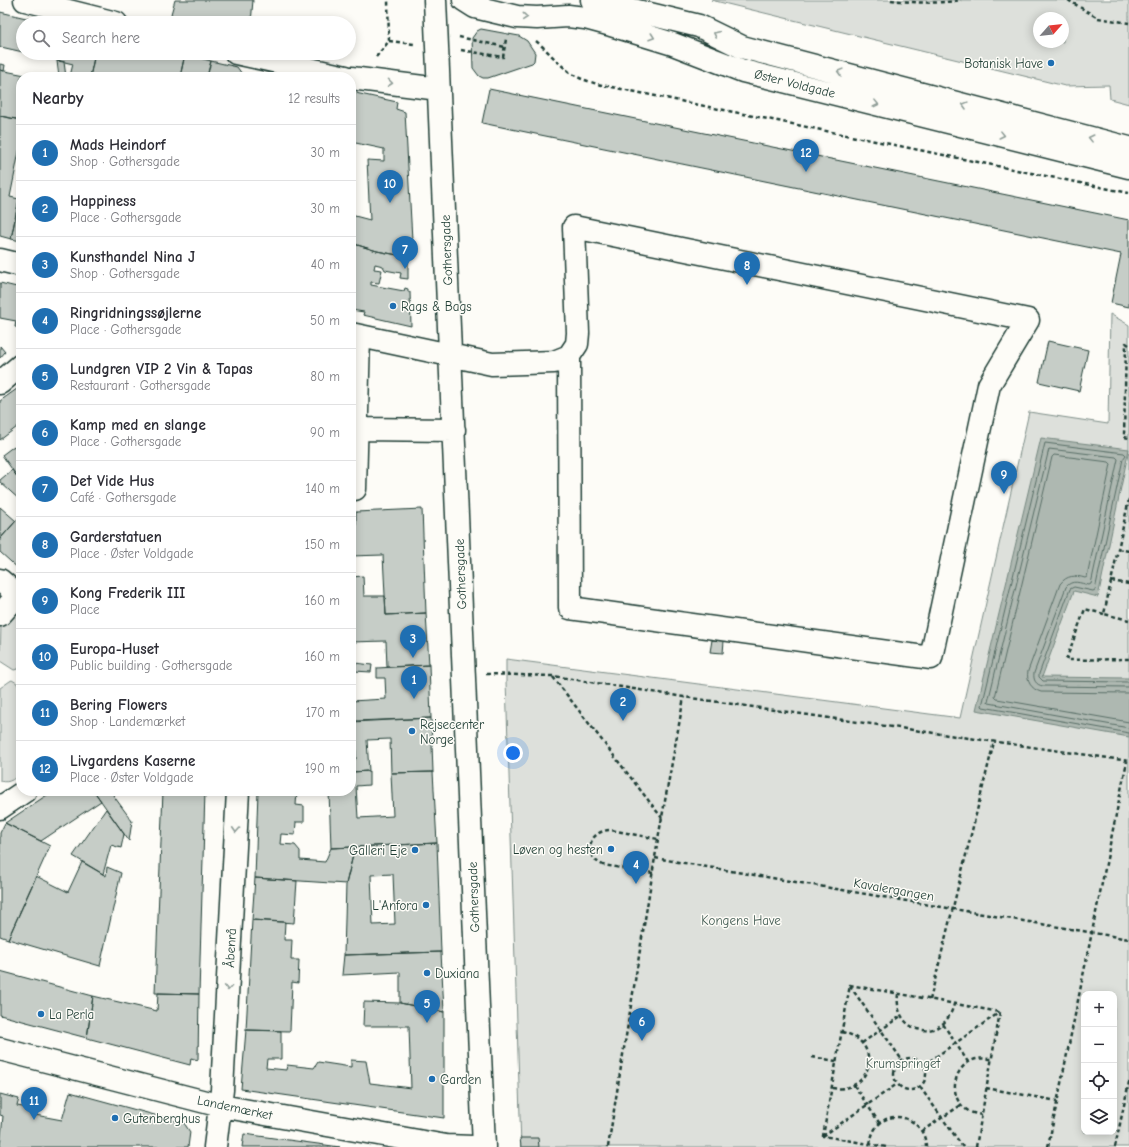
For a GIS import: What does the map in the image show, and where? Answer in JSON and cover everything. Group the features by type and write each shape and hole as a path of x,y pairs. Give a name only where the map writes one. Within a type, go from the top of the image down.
{"street":[{"path":"25,0 88,16"},
{"name":"Gothersgade","path":"435,0 446,41 439,89 484,1147"},
{"name":"Øster Voldgade","path":"464,0 474,7 517,16 537,18 568,16 585,18 666,42 743,71 1129,167"},
{"name":"Øster Voldgade","path":"592,0 699,26 742,47 1129,148"},
{"path":"247,60 260,68 297,72"},
{"path":"356,79 439,89"},
{"path":"356,335 492,364 554,362 569,356 577,344 578,333 574,227 1028,320 989,385 931,658 570,608 569,356"},
{"path":"0,260 16,264"},
{"path":"0,383 16,369"},
{"path":"356,429 454,430"},
{"path":"0,580 16,593"},
{"path":"0,615 16,599"},
{"path":"0,808 18,796"},
{"name":"Åbenrå","path":"215,1147 221,1106 238,796"},
{"name":"Landemærket","path":"0,1049 221,1106 446,1146 473,1147"}],"path":[{"path":"356,74 389,41 388,0"},
{"path":"891,0 952,2 961,0"},
{"path":"1068,0 1098,18 1129,23"},
{"path":"446,41 503,57 506,39 500,38"},
{"path":"534,40 547,49 572,73 581,79 597,84 1129,193"},
{"path":"446,41 505,48"},
{"path":"1129,346 1126,343 1124,437 1129,438"},
{"path":"1125,400 1129,401"},
{"path":"1104,614 1129,499"},
{"path":"1118,549 1129,551"},
{"path":"1111,581 1129,584"},
{"path":"1129,620 1085,609 1066,660 1129,660"},
{"path":"464,673 553,676 684,697 1128,761 1048,1147"},
{"path":"553,676 662,818"},
{"path":"608,1147 658,839 684,697"},
{"path":"930,1000 994,742"},
{"path":"653,873 598,863 593,857 590,847 593,838 599,832 605,830 658,839"},
{"name":"Kavalergangen","path":"655,858 1129,940"},
{"path":"850,985 1000,1012"},
{"path":"850,985 902,1060"},
{"path":"823,1136 850,985"},
{"path":"898,994 898,1009 901,1016 911,1026 924,1030 931,1030 943,1024 949,1018 954,1004"},
{"path":"924,1065 1000,1012"},
{"path":"976,1147 1000,1012"},
{"path":"862,1043 901,1016"},
{"path":"943,1024 968,1062"},
{"path":"832,1088 841,1089 854,1085 864,1076 867,1069 868,1055 862,1043 850,1034 842,1032"},
{"path":"812,1057 836,1061"},
{"path":"911,1058 924,1065 926,1069 926,1079 920,1087 905,1090 898,1084 894,1074 897,1065 902,1060 911,1058"},
{"path":"982,1115 966,1110 957,1099 955,1092 956,1078 958,1072 968,1062 976,1059 991,1059"},
{"path":"1116,1147 1129,1082"},
{"path":"823,1136 898,1084"},
{"path":"854,1085 880,1124"},
{"path":"920,1087 963,1147"},
{"path":"986,1088 1058,1101"},
{"path":"922,1131 961,1104"},
{"path":"870,1144 875,1129 880,1124 892,1118 906,1118 918,1126 922,1131 925,1138 926,1147"},
{"path":"823,1136 886,1147"}],"green space":[{"name":"Botanisk Have","path":"711,0 1129,0 1129,104 1110,99 1109,85 1065,86"},
{"name":"Kongens Have","path":"1110,314 1129,325 1129,1147 521,1147 506,659 960,718 1029,412 1108,424"},
{"path":"13,613 16,613 16,670 14,670 0,661 1,622"},
{"path":"12,680 16,682 16,777 7,782 0,781 0,688"}],"water":[{"path":"1041,438 1129,449 1098,597 1074,591 1042,677 1129,678 1129,737 976,710"}],"building":[{"path":"175,0 253,0 252,16 172,16"},
{"path":"0,12 17,16 16,16 16,50 0,48"},
{"path":"481,29 519,36 527,41 535,53 534,61 488,78 479,76 473,68 472,38 477,31"},
{"path":"57,60 94,60 91,72 71,72 73,64"},
{"path":"94,60 184,60 181,72 91,72"},
{"path":"184,60 211,61 208,72 181,72"},
{"path":"57,61 64,62 65,72 58,72"},
{"path":"211,61 237,67 241,72 208,72"},
{"path":"0,64 5,65 4,71 0,70"},
{"path":"0,70 16,73 16,119 0,116"},
{"path":"489,89 1129,220 1129,307 1111,303 1121,254 482,123"},
{"path":"356,93 397,102 396,109 405,112 413,258 377,251 356,245 356,216 370,220 367,160 384,161 384,149 356,143"},
{"path":"0,116 16,119 16,167 10,197 16,198 16,214 11,239 0,236"},
{"path":"16,215 16,240 11,239"},
{"path":"356,245 377,251 408,257 408,279 400,278 401,273 385,270 383,266 375,264 374,269 382,270 379,283 371,282 371,285 404,291 405,288 408,289 408,292 410,292 411,326 363,315 364,312 356,311"},
{"path":"0,283 16,287 16,321 0,318"},
{"path":"1048,341 1088,350 1079,391 1039,382"},
{"path":"0,346 5,352 0,358"},
{"path":"16,390 16,428 0,440 0,401"},
{"path":"14,446 16,449 16,475 2,455"},
{"path":"12,470 16,475 16,496 0,482 0,480"},
{"path":"0,507 16,521 0,539"},
{"path":"422,509 426,613 386,615 383,555 356,556 356,512"},
{"path":"16,521 16,566 0,552 0,539"},
{"path":"363,576 364,596 385,596 386,615 426,613 429,665 387,667 386,641 356,642 356,577"},
{"path":"712,640 724,641 723,653 710,652"},
{"path":"356,663 372,665 371,672 356,671"},
{"path":"429,665 431,718 356,722 356,701 386,699 385,678 377,678 377,668"},
{"path":"431,718 433,772 391,773 390,739 367,740 369,771 356,772 356,721"},
{"path":"369,771 369,785 356,786 356,772"},
{"path":"433,772 437,843 331,848 329,796 356,796 356,786 358,818 393,816 391,773"},
{"path":"46,796 98,796 101,801 41,841 5,823"},
{"path":"98,796 114,796 132,821 129,841"},
{"path":"163,796 205,796 199,994 155,993"},
{"path":"258,796 297,796 296,805 304,806 304,822 296,822 295,835 281,834 280,844 295,845 300,851 300,860 325,862 331,848 355,847 346,884 255,878"},
{"path":"106,809 124,834 121,848 111,845 103,874 73,856"},
{"path":"5,823 50,846 8,939 0,936 0,833"},
{"path":"437,843 441,952 344,955 346,884 355,847","holes":["393,874 395,924 373,925 371,875"]},
{"path":"82,862 106,876 107,867 121,873 100,966 8,939 36,876 68,892"},
{"path":"255,878 297,881 294,923 252,920"},
{"path":"252,920 285,922 284,940 292,940 291,960 299,960 298,983 292,982 290,1031 246,1030"},
{"path":"441,952 444,1012 400,1003 400,972 342,975 344,955"},
{"path":"0,971 93,996 87,1038 0,1015"},
{"path":"158,993 199,994 198,1060 191,1058 190,1065 87,1038 93,996 157,1011"},
{"path":"364,1002 400,1003 444,1012 444,1118 241,1089 246,1030 281,1031 281,1059 267,1059 266,1068 286,1070 287,1065 314,1068 318,1062 351,1067 351,1060 366,1061 370,1083 411,1088 409,1026 363,1026"},
{"name":"Gutenberghus","path":"70,1092 184,1123 190,1132 188,1147 0,1147 3,1116 0,1115 0,1094 19,1099 17,1106 29,1108 30,1114 62,1120"},
{"path":"244,1134 340,1147 242,1147"},
{"path":"520,1138 538,1138 539,1147 521,1147"}],"place":[{"name":"Botanisk Have","path":"1051,63"},
{"name":"Livgardens Kaserne","path":"806,172"},
{"name":"Europa-Huset","path":"390,203"},
{"name":"Det Vide Hus","path":"405,269"},
{"name":"Garderstatuen","path":"747,285"},
{"name":"Rags & Bags","path":"393,306"},
{"name":"Kong Frederik III","path":"1004,494"},
{"name":"Kunsthandel Nina J","path":"413,658"},
{"name":"Mads Heindorf","path":"414,699"},
{"name":"Happiness","path":"623,721"},
{"name":"Rejsecenter Norge","path":"412,731"},
{"name":"Løven og hesten","path":"611,849"},
{"name":"Galleri Eje","path":"415,850"},
{"name":"Ringridningssøjlerne","path":"636,884"},
{"name":"L'Anfora","path":"426,905"},
{"name":"Duxiana","path":"427,973"},
{"name":"La Perla","path":"41,1014"},
{"name":"Lundgren VIP 2 Vin & Tapas","path":"427,1023"},
{"name":"Kamp med en slange","path":"642,1041"},
{"name":"Garden","path":"432,1079"},
{"name":"Gutenberghus","path":"115,1118"},
{"name":"Bering Flowers","path":"34,1120"}],"park label":[{"name":"Krumspringet","path":"903,1063"}]}
